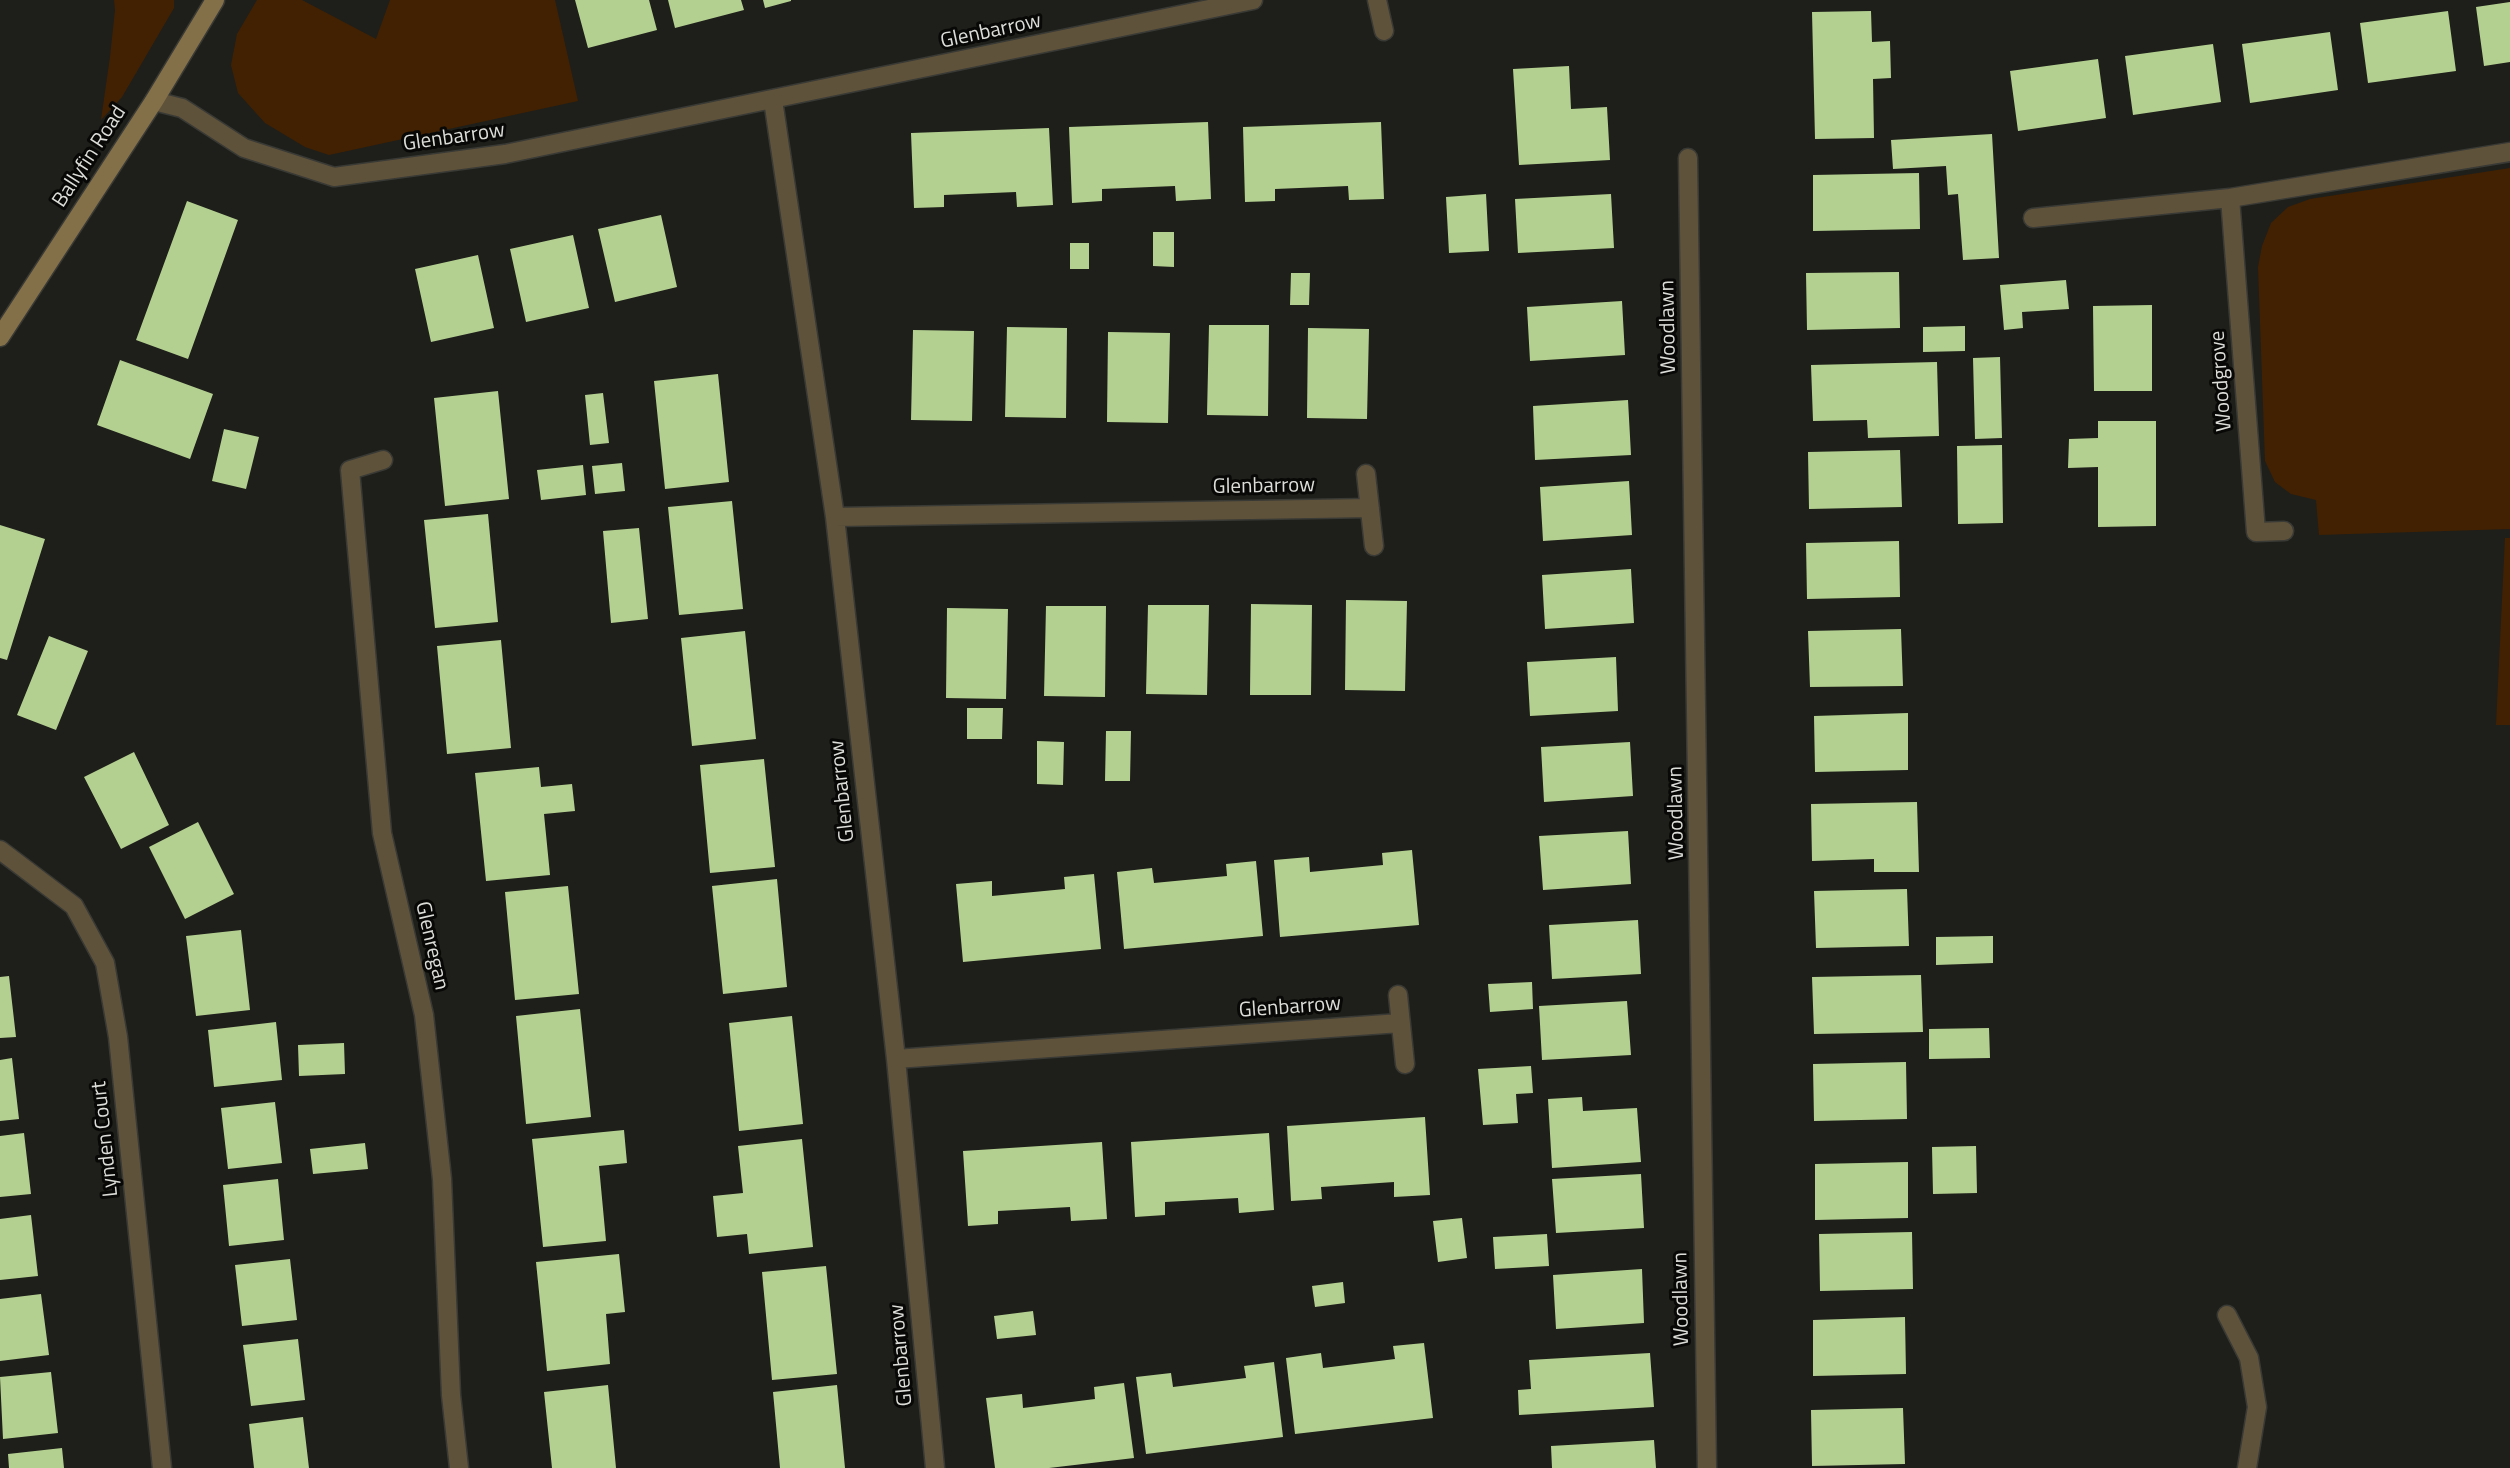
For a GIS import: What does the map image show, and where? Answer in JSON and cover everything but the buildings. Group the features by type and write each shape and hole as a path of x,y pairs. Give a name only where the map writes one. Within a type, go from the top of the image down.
{"street":[{"name":"Ballyfin Road","path":"0,337 154,101 215,0"},
{"name":"Glenbarrow","path":"154,101 182,108 244,148 334,177 505,154 1253,0"},
{"path":"1377,0 1384,31"},
{"name":"Glenbarrow","path":"773,100 835,517 896,1059 935,1468"},
{"path":"2033,218 2230,198 2510,152"},
{"name":"Woodlawn","path":"1688,158 1699,782 1707,1468"},
{"name":"Woodgrove","path":"2230,198 2256,532 2284,531"},
{"name":"Glenregan","path":"383,460 350,471 382,833 424,1015 442,1179 451,1395 459,1468"},
{"path":"1366,474 1374,546"},
{"name":"Glenbarrow","path":"835,517 1370,508"},
{"name":"Lynden Court","path":"0,850 74,906 105,963 118,1037 162,1468"},
{"path":"1398,995 1405,1064"},
{"name":"Glenbarrow","path":"896,1059 1400,1023"},
{"path":"2227,1315 2249,1358 2257,1407 2247,1468"}],"shaded area":[{"path":"114,0 174,0 174,8 122,97 101,120 110,57"},
{"path":"257,0 302,0 376,39 390,0 555,0 578,101 329,155 305,147 265,123 238,93 231,65 237,34"},
{"path":"2510,168 2510,529 2319,535 2316,500 2291,494 2275,482 2265,461 2258,267 2262,246 2271,223 2288,207 2310,199"},
{"path":"2505,538 2510,538 2510,725 2496,725"}]}
